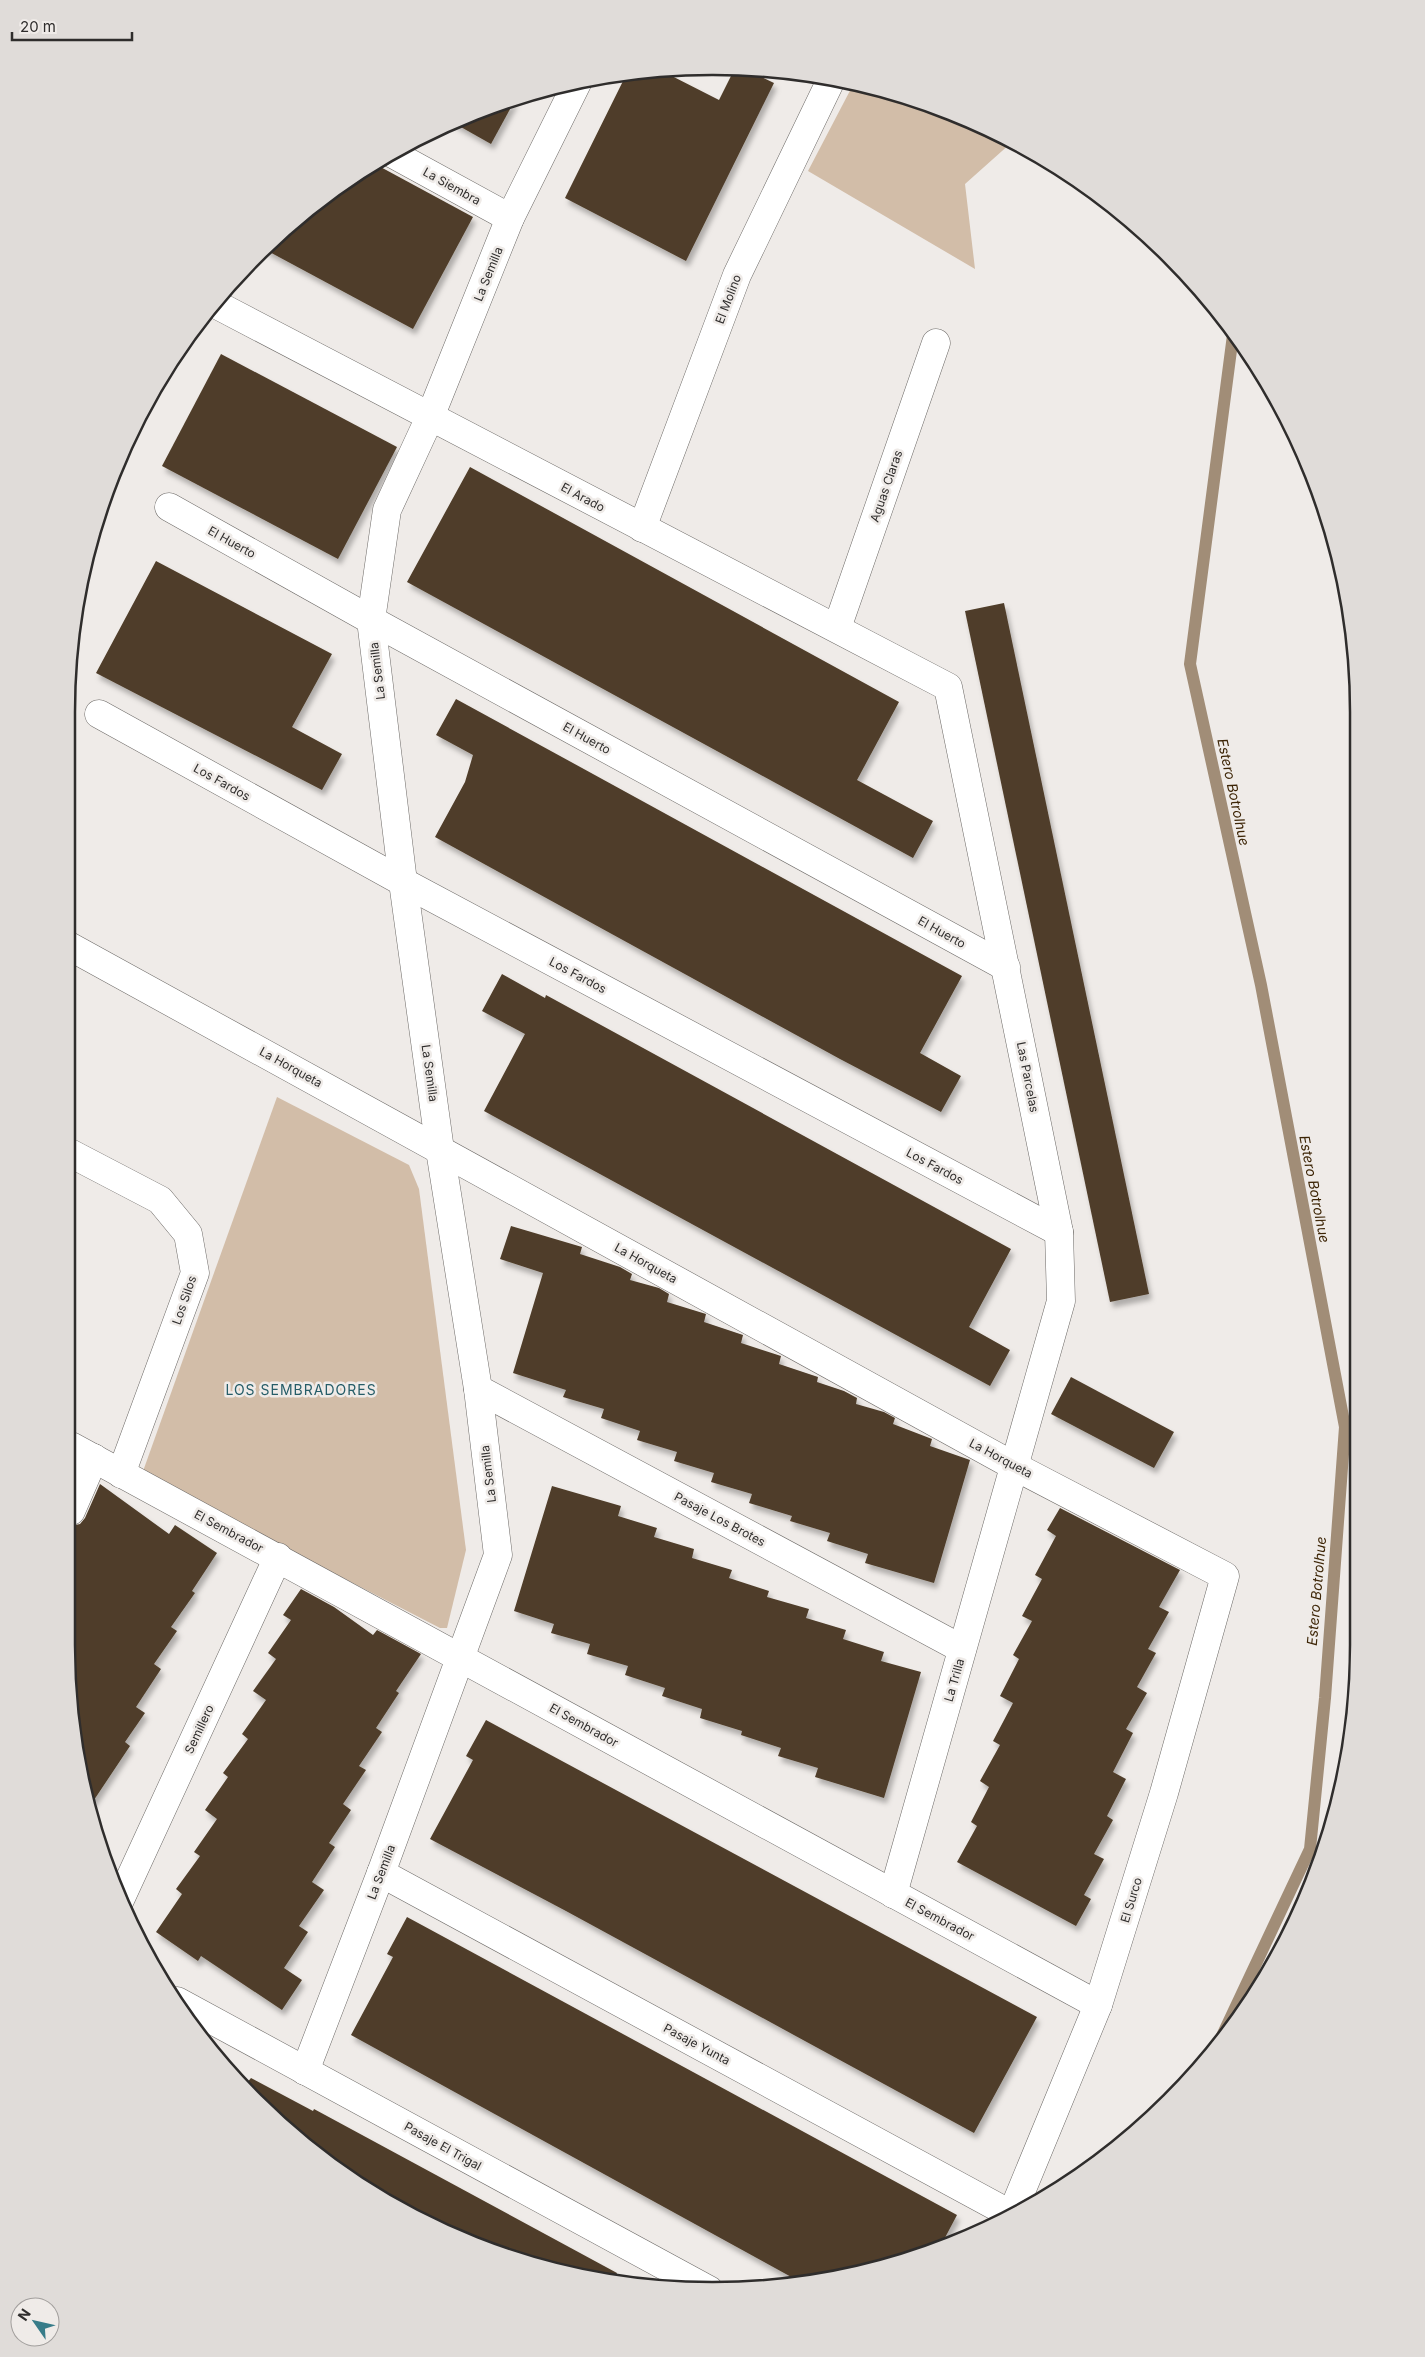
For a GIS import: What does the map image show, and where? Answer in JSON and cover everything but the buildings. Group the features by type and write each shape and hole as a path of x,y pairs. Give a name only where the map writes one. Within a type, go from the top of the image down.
{"street":[{"name":"El Molino","path":"642,528 737,275 828,86"},
{"name":"La Semilla","path":"305,2071 381,1873 498,1555 478,1389 440,1150 403,882 371,620 387,510 430,417 510,218 573,91"},
{"name":"La Siembra","path":"399,157 510,218"},
{"name":"El Arado","path":"221,307 948,687"},
{"name":"Aguas Claras","path":"837,628 936,343"},
{"name":"El Huerto","path":"169,507 371,620 1006,967"},
{"name":"Las Parcelas","path":"948,687 1059,1232 1061,1301 1014,1466"},
{"name":"Los Fardos","path":"99,714 403,882 1059,1232"},
{"name":"La Horqueta","path":"75,949 1014,1466 1225,1576"},
{"name":"Los Silos","path":"75,1156 160,1200 188,1234 195,1273 121,1474"},
{"name":"Pasaje Los Brotes","path":"478,1389 962,1649"},
{"name":"El Sembrador","path":"75,1448 1098,2005"},
{"path":"75,1502 94,1458"},
{"name":"La Trilla","path":"893,1894 1014,1466"},
{"name":"Semillero","path":"125,1890 278,1558"},
{"name":"El Surco","path":"1015,2205 1098,2005 1164,1792 1225,1576"},
{"name":"Pasaje Yunta","path":"381,1873 1004,2211"},
{"name":"Pasaje El Trigal","path":"188,2007 693,2282"}],"shaded area":[{"path":"850,90 917,109 956,124 1006,147 965,184 975,269 808,171"},
{"path":"277,1097 409,1165 419,1189 466,1550 447,1628 440,1628 142,1474"}],"waterway":[{"name":"Estero Botrolhue","path":"1232,343 1190,664 1261,985 1345,1427 1325,1698 1310,1849 1233,2013"}],"district":[{"name":"LOS SEMBRADORES","path":"301,1389"}]}
